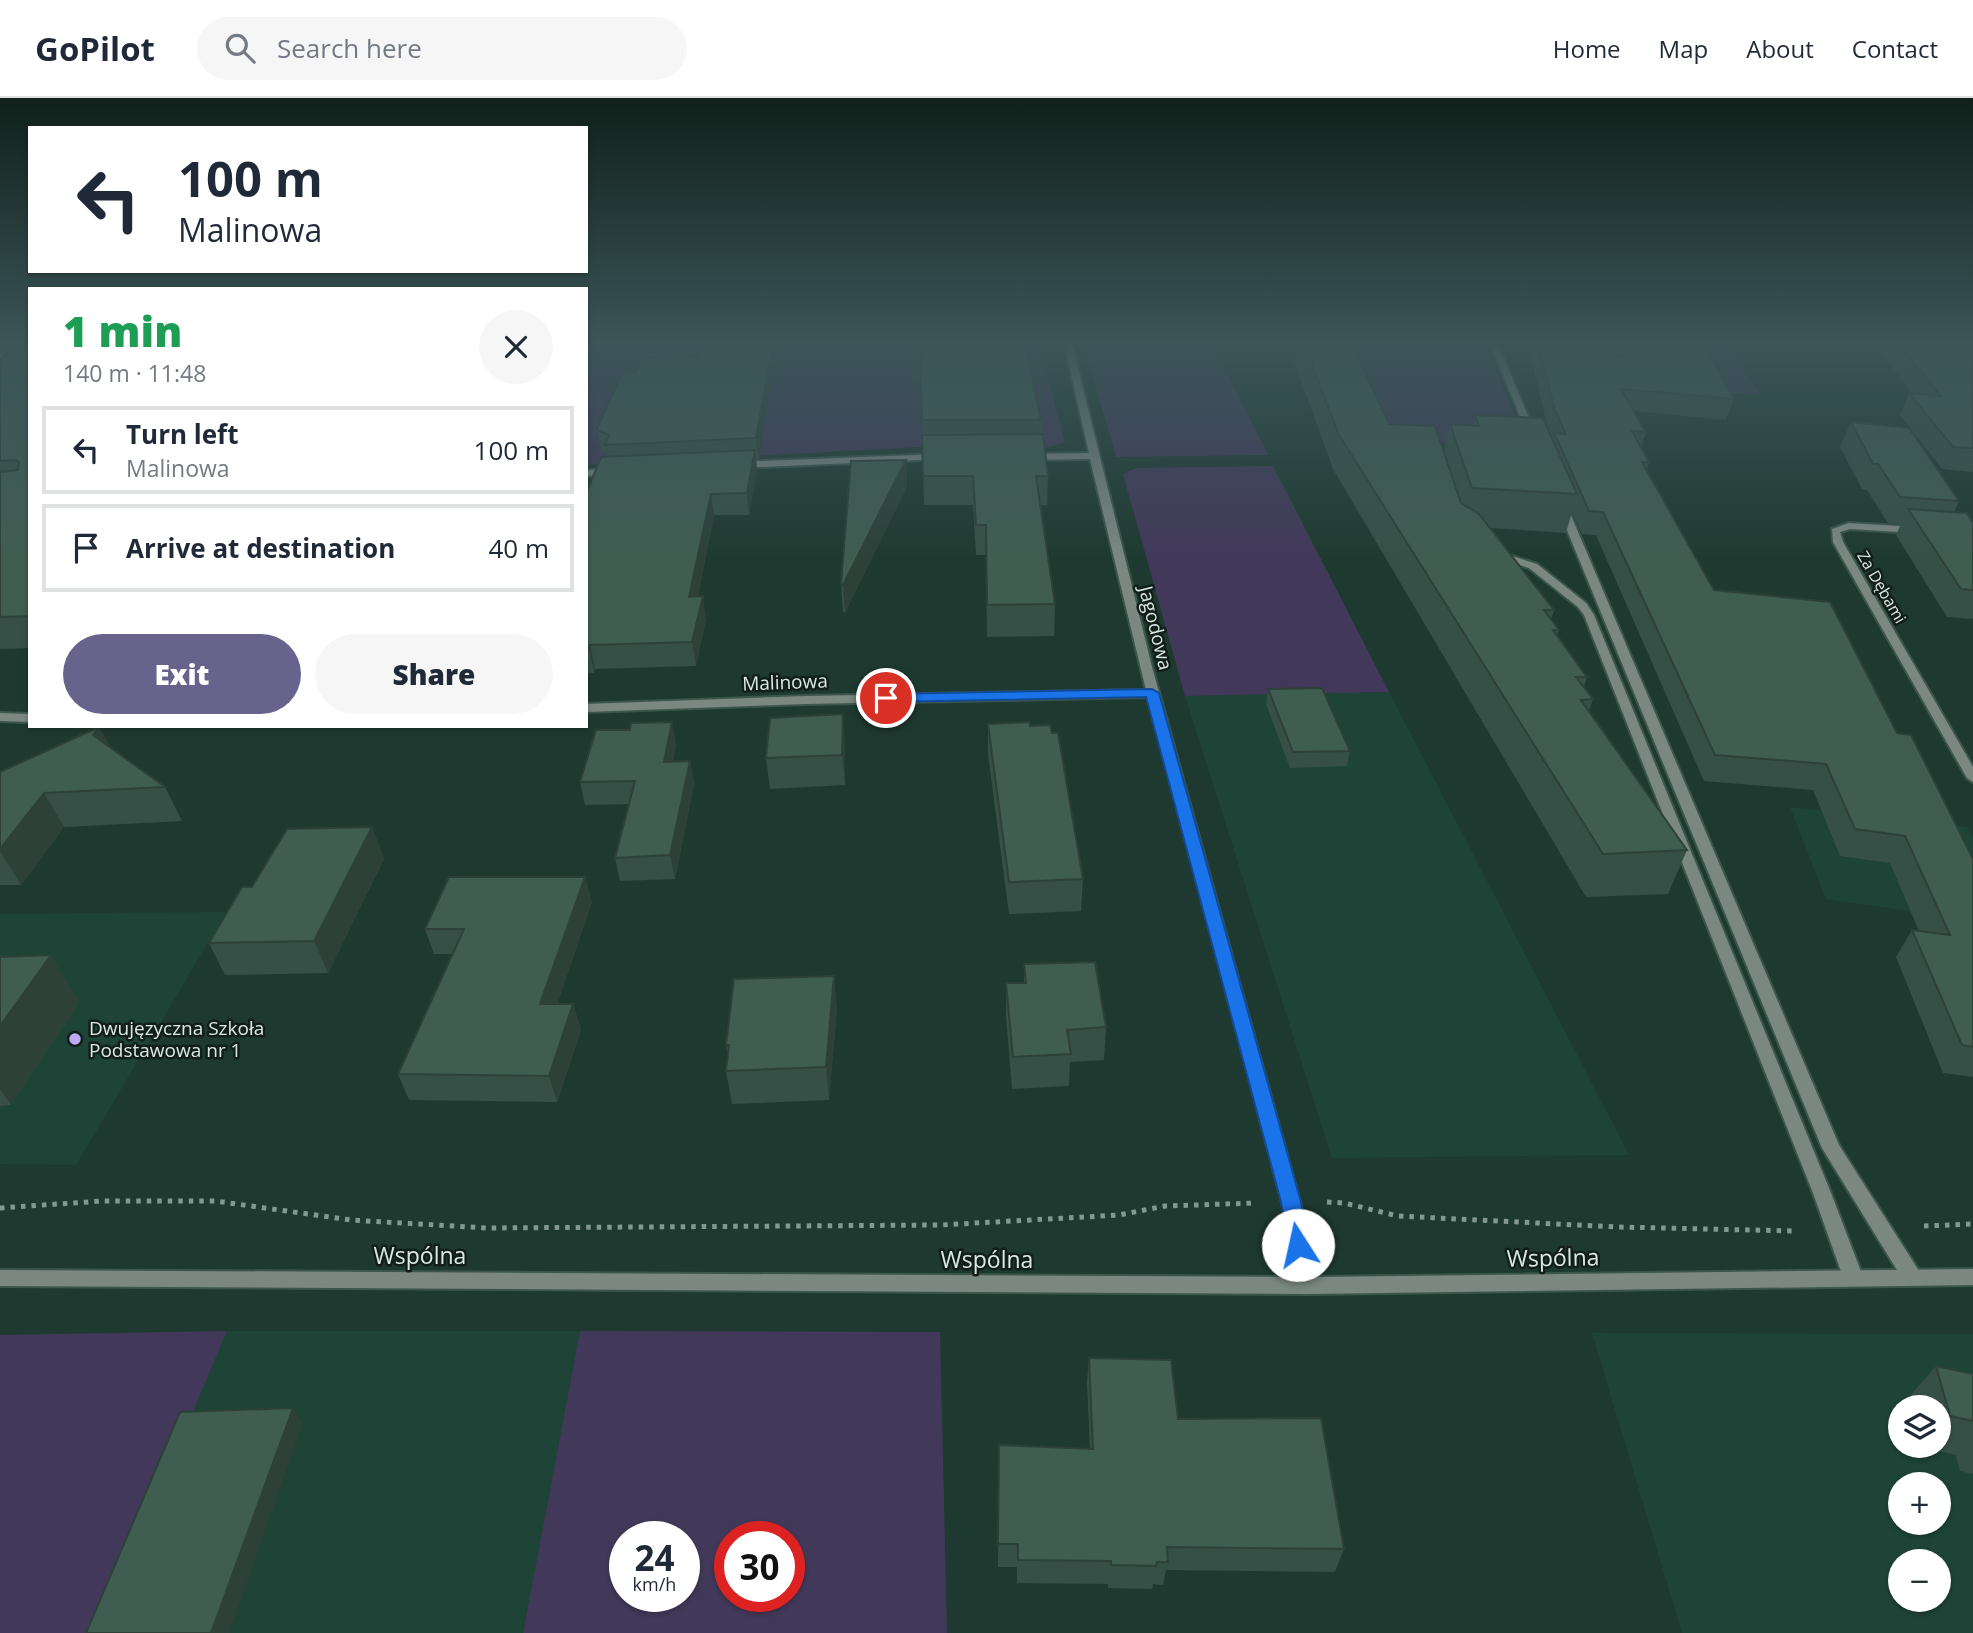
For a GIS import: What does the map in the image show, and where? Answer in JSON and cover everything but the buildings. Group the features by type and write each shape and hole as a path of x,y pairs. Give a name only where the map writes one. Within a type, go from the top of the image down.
{"street":[{"name":"Jagodowa","path":"1084,416 1152,693 1291,1202 1307,1286"},
{"path":"1524,416 1537,448"},
{"path":"1014,457 1093,456"},
{"path":"722,466 948,457"},
{"path":"588,473 620,472"},
{"path":"1558,498 1831,1148 1912,1277"},
{"name":"Za Dębami","path":"1932,532 1849,526 1835,531 1838,542 1973,778"},
{"path":"1486,550 1533,566 1582,605 1589,615 1853,1278"},
{"name":"Malinowa","path":"588,708 806,700 1152,693"},
{"path":"0,717 28,718"},
{"name":"Wspólna","path":"0,1278 1307,1286 1973,1277"}],"path":[{"path":"0,1208 102,1201 215,1201 351,1220 486,1227 941,1225 1119,1215 1165,1206 1262,1203"},
{"path":"1321,1202 1344,1203 1398,1216 1617,1227 1836,1230"},
{"path":"1882,1228 1973,1224"}],"shaded area":[{"path":"588,416 1058,416 1065,442 1047,448 919,447 588,465"},
{"path":"1104,416 1248,416 1268,455 1116,457"},
{"path":"1383,416 1515,416 1529,449 1394,440"},
{"path":"1273,466 1389,692 1185,696 1123,474 1137,468"},
{"path":"1389,692 1629,1155 1332,1158 1185,696"},
{"path":"1790,807 1967,827 1973,837 1973,920 1826,899"},
{"name":"Dwujęzyczna Szkoła Podstawowa nr 1","path":"226,912 76,1165 0,1164 0,914"},
{"path":"227,1331 580,1331 523,1633 100,1633"},
{"path":"227,1331 100,1633 0,1633 0,1335"},
{"path":"580,1331 940,1332 947,1633 523,1633"},
{"path":"1592,1333 1973,1334 1973,1633 1682,1633"}],"place":[{"name":"Dwujęzyczna Szkoła Podstawowa nr 1","path":"75,1039"}],"route":[{"path":"886,698 1152,693 1291,1202 1298,1245"}]}
